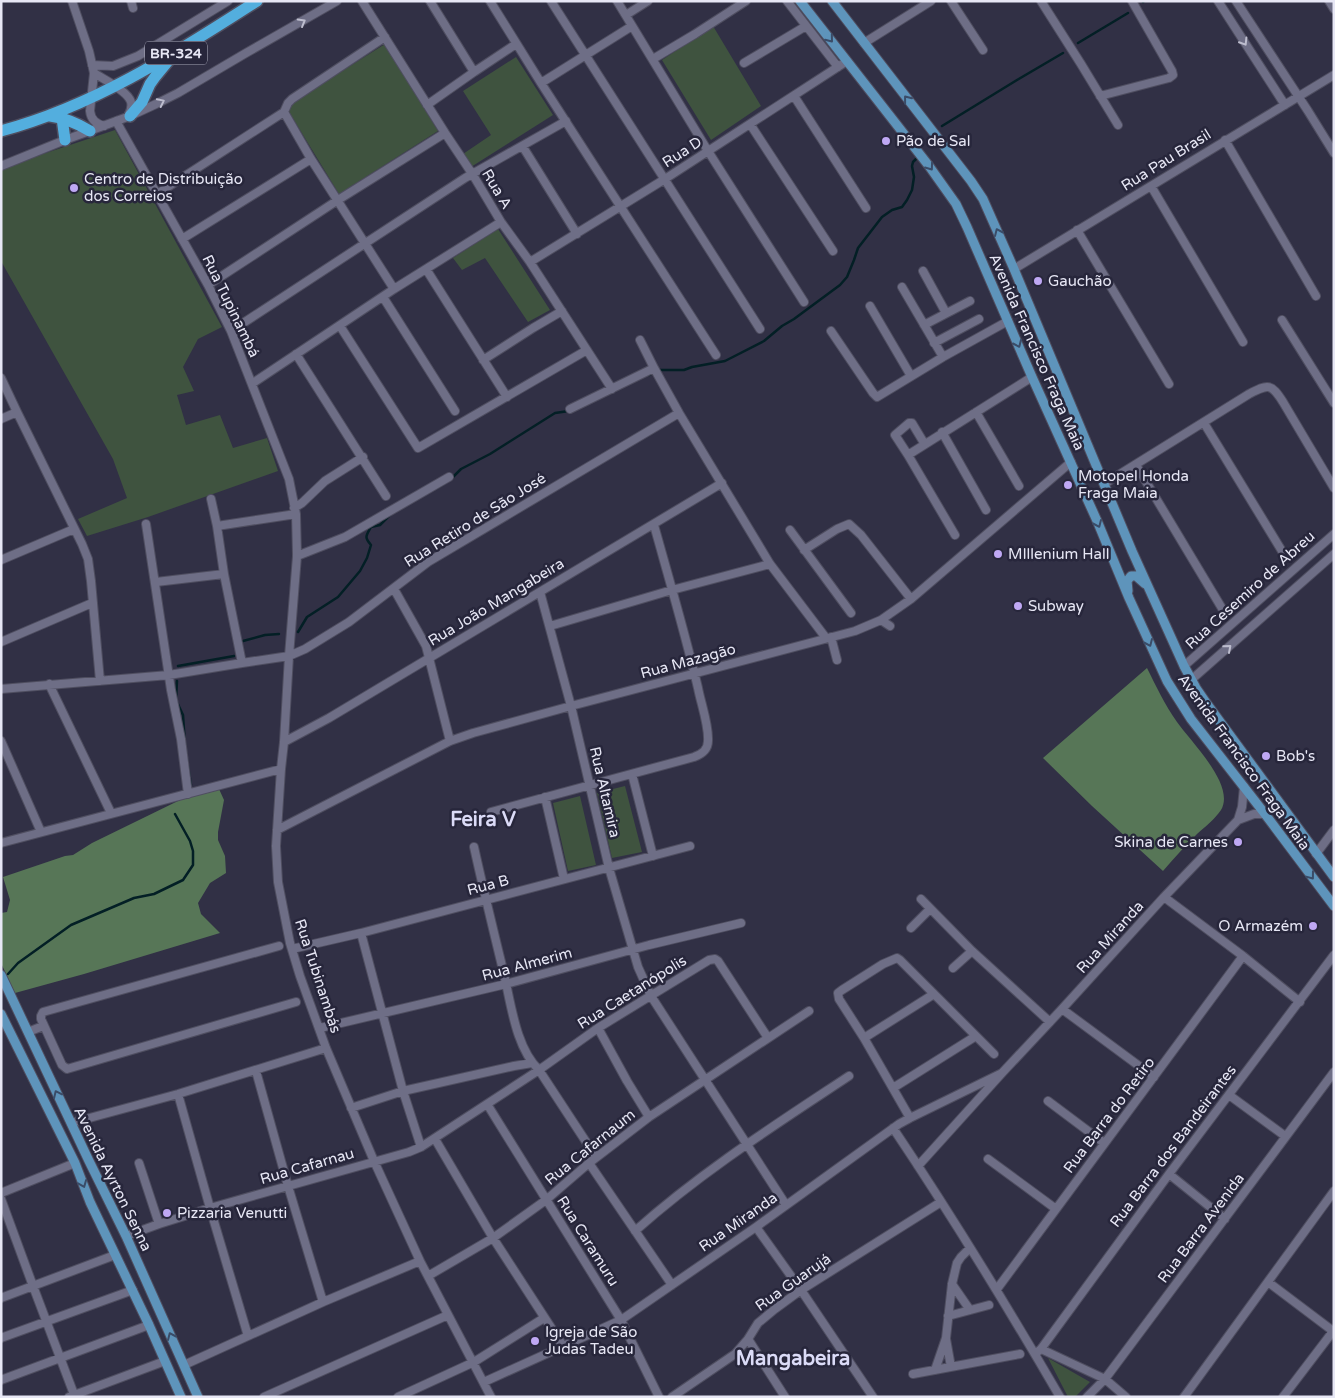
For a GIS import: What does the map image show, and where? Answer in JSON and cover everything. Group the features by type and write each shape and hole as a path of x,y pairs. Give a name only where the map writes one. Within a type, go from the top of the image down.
{"highway":[{"name":"BR-324","path":"1,131 48,116 116,87 173,55 257,1"},
{"path":"129,117 142,102 150,84 173,55"},
{"path":"48,116 62,118 81,125 90,131"},
{"path":"62,118 65,140"}],"main road":[{"name":"Avenida Francisco Fraga Maia","path":"800,1 929,166 956,204 1129,598 1160,666 1179,702 1334,906"},
{"name":"Avenida Francisco Fraga Maia","path":"832,1 983,199 1014,268 1132,552 1191,680 1334,877"},
{"path":"1117,567 1124,574 1127,575 1131,572 1133,563 1132,552"},
{"path":"1129,598 1127,584 1131,576 1140,578 1150,590"},
{"name":"Avenida Ayrton Senna","path":"1,975 126,1236 198,1397"},
{"name":"Avenida Ayrton Senna","path":"1,1014 75,1164 90,1202 181,1397"},
{"path":"90,1202 106,1196"}],"street":[{"path":"72,1 93,69 91,116 98,124 104,126"},
{"path":"93,69 113,66 138,56 228,1"},
{"path":"1,166 129,117 178,93 337,1"},
{"name":"Rua A","path":"362,1 501,222 530,262 612,389"},
{"path":"430,1 474,72"},
{"path":"490,1 716,355"},
{"path":"551,1 760,329"},
{"path":"617,1 708,151 804,302"},
{"path":"626,15 648,1"},
{"path":"652,59 746,1"},
{"path":"787,1 838,67"},
{"path":"864,43 931,1"},
{"path":"951,1 983,50"},
{"path":"1041,1 1118,125"},
{"path":"1100,96 1172,76 1172,71 1132,1"},
{"path":"1218,1 1284,105"},
{"path":"1236,1 1334,153"},
{"path":"1329,1 1334,9"},
{"path":"1235,28 1249,20"},
{"path":"541,83 632,26"},
{"path":"744,64 806,26"},
{"path":"157,194 284,112 292,99 385,38"},
{"path":"427,105 516,44"},
{"name":"Rua D","path":"530,262 665,179 847,61"},
{"path":"93,69 124,93 131,101 132,106 129,117"},
{"name":"Rua Pau Brasil","path":"1014,268 1334,75"},
{"path":"794,96 866,208"},
{"path":"284,112 311,159 394,289"},
{"name":"Rua Tupinambá","path":"116,121 208,285 231,331 289,479 295,511"},
{"path":"231,331 465,178 523,147 566,121"},
{"path":"750,124 833,251"},
{"path":"208,285 445,133"},
{"path":"1225,140 1316,296"},
{"path":"523,147 577,234"},
{"path":"182,239 311,159"},
{"path":"1151,186 1243,342"},
{"path":"252,383 394,289 501,222"},
{"path":"1077,230 1169,384"},
{"path":"426,269 507,397"},
{"path":"923,271 946,313"},
{"path":"902,287 943,357"},
{"path":"383,297 455,411"},
{"path":"924,325 970,301"},
{"path":"870,306 911,376"},
{"path":"483,360 562,311"},
{"path":"934,343 979,319"},
{"path":"1282,320 1334,404"},
{"path":"831,331 875,396 879,396 943,357 1008,321"},
{"path":"340,326 418,448 587,350"},
{"path":"640,340 679,413 770,564 829,638 837,660"},
{"path":"296,354 386,496"},
{"path":"570,409 612,389 656,373"},
{"path":"908,455 924,443 1032,376"},
{"path":"1,378 88,559 100,681"},
{"path":"1104,484 1249,394 1267,386 1272,387 1283,402 1334,488"},
{"path":"1,419 16,412"},
{"path":"976,412 1020,486"},
{"name":"Rua Retiro de São José","path":"1,689 169,675 289,656 306,649 343,626 428,562 679,413"},
{"path":"924,443 912,424 909,423 895,435 955,535"},
{"path":"1204,423 1286,556"},
{"path":"942,432 986,510"},
{"path":"217,526 295,511 325,481 363,457"},
{"name":"Rua Mazagão","path":"277,830 450,741 473,733 829,638 856,634 881,620 911,599 1070,462"},
{"path":"1136,465 1223,610"},
{"path":"297,556 345,537 449,477"},
{"name":"Rua João Mangabeira","path":"284,742 329,718 722,484"},
{"path":"211,499 242,663"},
{"name":"Rua Tubinambás","path":"295,511 297,556 276,863 278,882 292,949 326,1048 374,1161 420,1261 492,1397"},
{"path":"146,524 169,675 181,739 188,794"},
{"path":"491,812 694,757 707,748 708,732 654,524"},
{"path":"804,550 845,524 850,524 861,535 911,599"},
{"path":"2,558 74,529"},
{"path":"790,530 852,612"},
{"name":"Rua Cesemiro de Abreu","path":"1184,666 1334,534"},
{"name":"Rua Cesemiro de Abreu","path":"1191,680 1334,554"},
{"path":"550,626 672,590 770,564"},
{"path":"1294,569 1303,582"},
{"path":"156,582 224,574"},
{"path":"394,589 423,640 450,741"},
{"name":"Rua Altamira","path":"540,592 571,706 609,868 638,968 651,996 786,1205"},
{"path":"1,642 92,603"},
{"path":"881,620 890,626"},
{"path":"49,684 111,813"},
{"path":"1,741 41,832"},
{"path":"1,843 281,769"},
{"path":"632,774 653,856"},
{"path":"1238,820 1242,807 1244,787"},
{"path":"545,797 564,879"},
{"path":"1238,820 1249,815 1265,814"},
{"name":"Rua Miranda","path":"918,1166 1002,1072 1238,820"},
{"path":"1316,854 1334,830"},
{"path":"474,846 521,1040 532,1063 539,1070 596,1157"},
{"name":"Rua B","path":"292,949 361,933 690,846"},
{"path":"1164,897 1243,956 1300,1002"},
{"path":"921,900 972,951 1050,1022"},
{"path":"911,928 930,909"},
{"name":"Rua Almerim","path":"320,1028 506,984 741,923"},
{"path":"361,933 402,1091 421,1147"},
{"path":"280,946 43,1012 41,1019 62,1065 67,1070 296,1002"},
{"path":"953,968 972,951"},
{"name":"Rua Barra dos Bandeirantes","path":"1038,1352 1334,955"},
{"name":"Rua Barra do Retiro","path":"997,1289 1243,956"},
{"path":"910,1118 839,999 838,993 883,964 897,958 994,1054"},
{"name":"Rua Caetanópolis","path":"487,1104 598,1028 709,960 718,961 768,1038"},
{"path":"864,1038 934,994"},
{"path":"1062,1009 1154,1077"},
{"name":"Rua Cafarnaum","path":"428,1276 494,1238 546,1200 596,1157 649,1117 809,1011"},
{"path":"28,1032 43,1026"},
{"path":"598,1028 649,1117"},
{"path":"893,1088 976,1036"},
{"path":"71,1123 178,1094 326,1048"},
{"path":"351,1108 402,1091 532,1063"},
{"path":"256,1071 323,1302"},
{"name":"Rua Miranda","path":"484,1382 620,1320 756,1227 893,1128 1002,1072"},
{"name":"Rua Barra Avenida","path":"1087,1397 1105,1380 1286,1136 1331,1082 1334,1072"},
{"path":"635,1231 694,1182 746,1144 849,1076"},
{"path":"178,1094 248,1336"},
{"path":"1229,1095 1286,1136"},
{"path":"1048,1101 1104,1143"},
{"name":"Rua Cafarnau","path":"126,1236 210,1208 409,1152 435,1139 487,1104"},
{"name":"Rua Caramuru","path":"487,1104 620,1320 658,1397"},
{"path":"893,1128 1038,1352 1060,1397"},
{"path":"435,1139 494,1238 563,1346"},
{"path":"988,1159 1056,1208"},
{"path":"139,1163 159,1224"},
{"path":"589,1163 672,1285"},
{"path":"1,1193 75,1164"},
{"path":"1169,1174 1225,1218"},
{"path":"1184,1397 1334,1191"},
{"path":"1,1199 61,1358 73,1396 165,1361"},
{"name":"Rua Guarujá","path":"672,1397 735,1354 758,1323 802,1290 941,1202"},
{"path":"756,1227 802,1290 873,1397"},
{"path":"935,1370 946,1338 952,1284 957,1263 970,1248"},
{"path":"1,1298 115,1255"},
{"path":"184,1365 323,1302 420,1261"},
{"path":"1268,1282 1333,1330 1283,1397"},
{"path":"952,1284 970,1310"},
{"path":"1,1338 132,1290"},
{"path":"948,1316 988,1305"},
{"path":"264,1397 448,1315"},
{"path":"398,1397 474,1362 544,1318"},
{"path":"1,1380 149,1325"},
{"path":"748,1338 785,1397"},
{"path":"946,1338 951,1367"},
{"path":"1038,1352 1105,1380 1126,1397"},
{"path":"913,1374 1020,1354"}],"green space":[{"path":"713,26 761,106 711,140 662,60"},
{"path":"385,44 438,131 339,194 289,112 291,105"},
{"path":"516,57 553,115 471,167 463,154 491,135 463,91"},
{"path":"115,130 222,327 198,339 183,367 194,391 177,395 186,425 220,415 233,448 267,438 278,471 148,517 87,536 78,519 127,498 113,459 1,261 1,168"},
{"path":"498,229 550,310 528,322 485,258 462,270 453,258"},
{"path":"1147,668 1173,716 1217,776 1224,800 1221,810 1216,817 1163,871 1043,758"},
{"path":"625,786 642,852 612,858 597,793"},
{"path":"219,789 224,800 218,840 225,856 226,873 210,883 198,903 201,914 220,933 15,993 1,963 1,913 7,912 10,900 3,877 73,855 92,843 180,800"},
{"path":"580,796 596,865 568,871 553,803"},
{"path":"1048,1358 1090,1382 1075,1397 1068,1397"}],"waterway":[{"path":"1078,43 1128,13"},
{"path":"942,126 1063,53"},
{"path":"649,375 658,370 684,370 725,361 764,341 840,285 847,277 858,248 882,217 892,210 902,207 907,200 912,190 914,177 912,166 917,158"},
{"path":"451,479 461,469 490,454 555,413 569,411"},
{"path":"437,488 447,482"},
{"path":"298,632 307,617 338,597 360,571 371,545 367,540 368,532 371,527 380,525 391,514"},
{"path":"243,641 265,635 279,634"},
{"path":"178,666 234,656"},
{"path":"177,681 176,700 183,715 185,745"},
{"path":"186,753 191,785"},
{"path":"8,974 18,963 71,925 134,898 154,894 183,880 193,865 193,851 190,841 175,814"}],"place":[{"name":"Pão de Sal","path":"886,141"},
{"name":"Centro de Distribuição dos Correios","path":"74,188"},
{"name":"Gauchão","path":"1038,281"},
{"name":"Motopel Honda Fraga Maia","path":"1068,485"},
{"name":"MIllenium Hall","path":"998,554"},
{"name":"Subway","path":"1018,606"},
{"name":"Bob's","path":"1266,756"},
{"name":"Skina de Carnes","path":"1238,842"},
{"name":"O Armazém","path":"1313,926"},
{"name":"Pizzaria Venutti","path":"167,1213"},
{"name":"Igreja de São Judas Tadeu","path":"535,1341"}],"district":[{"name":"Feira V","path":"483,819"},
{"name":"Mangabeira","path":"793,1358"}]}
